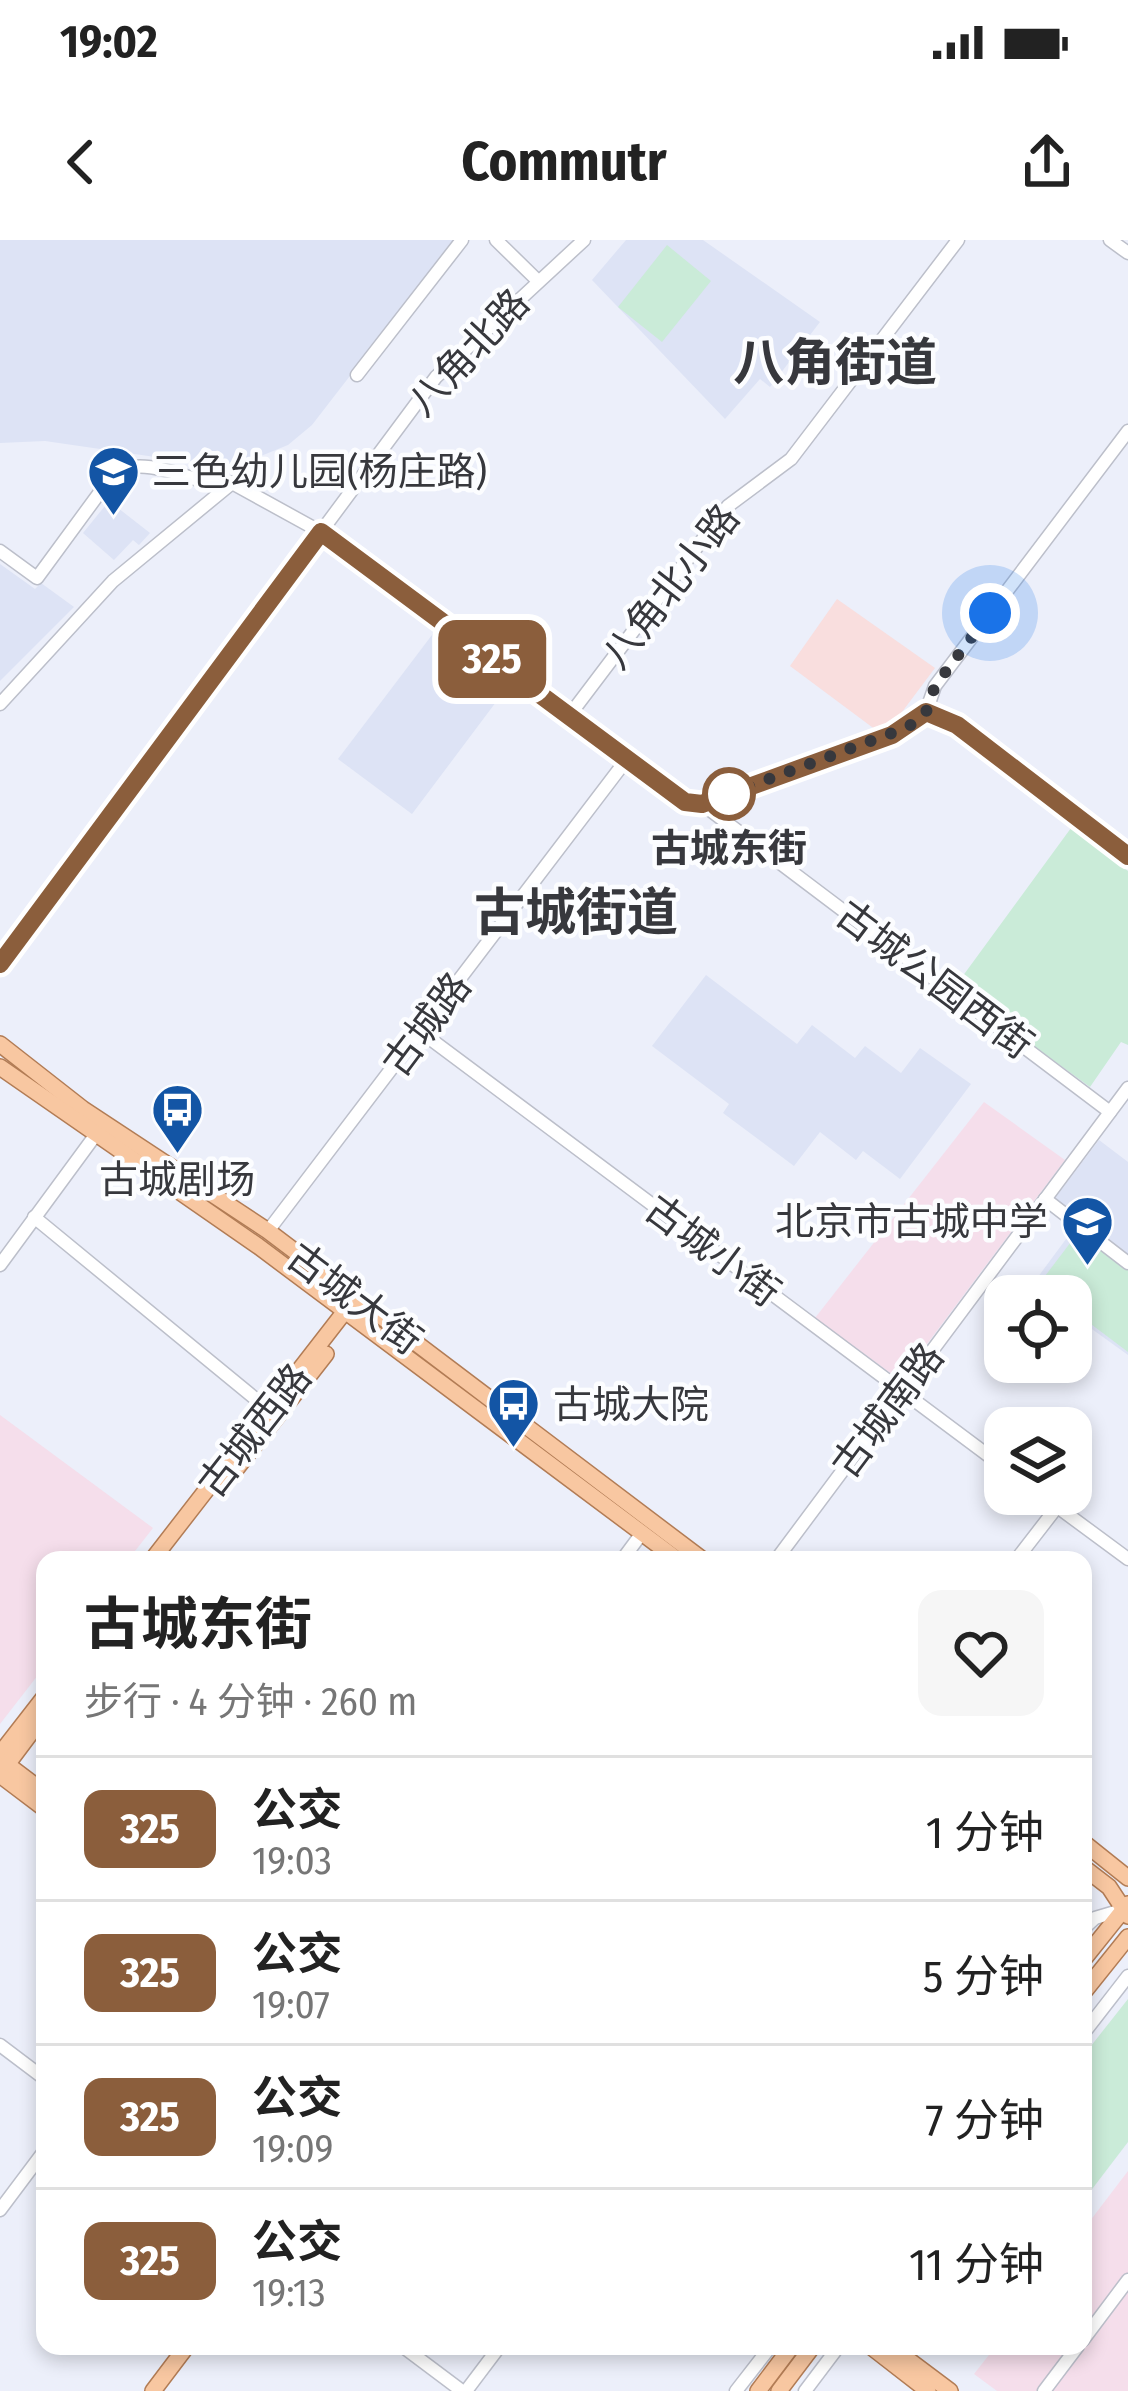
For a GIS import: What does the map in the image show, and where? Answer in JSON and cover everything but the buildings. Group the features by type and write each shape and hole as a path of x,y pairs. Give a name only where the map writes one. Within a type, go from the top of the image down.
{"main road":[{"name":"古城大街","path":"0,1044 83,1109 268,1232 354,1308 666,1551"},
{"name":"古城大街","path":"0,1067 94,1137 354,1308 691,1551"},
{"name":"古城西路","path":"159,1551 354,1308"},
{"name":"古城西路","path":"172,1551 354,1308"},
{"path":"1,1765 36,1710"},
{"path":"1,1765 36,1724"},
{"path":"1,1765 36,1787"},
{"path":"1,1765 36,1799"},
{"path":"1092,1849 1128,1878"},
{"path":"1092,1874 1126,1910 1092,1950"},
{"path":"1092,1983 1128,1937"},
{"path":"153,2391 180,2355"},
{"path":"758,2391 785,2355"},
{"path":"779,2391 807,2355"},
{"path":"882,2355 928,2391"},
{"path":"902,2355 950,2391"}],"street":[{"path":"357,375 462,240"},
{"path":"496,240 536,279"},
{"name":"八角北路","path":"0,964 436,377 536,279 584,240"},
{"name":"八角北小路","path":"569,716 728,506 791,460 958,240"},
{"path":"1109,240 1128,253"},
{"path":"0,704 113,581 232,482 321,532 685,802 702,804 892,735 926,712 935,686 1128,431"},
{"path":"0,551 37,578 114,473 126,465 144,464 226,487"},
{"path":"926,712 957,725 1128,856"},
{"name":"古城路","path":"268,1232 627,759"},
{"name":"古城公园西街","path":"702,804 1110,1112"},
{"name":"古城小街","path":"421,1032 984,1452"},
{"name":"古城南路","path":"783,1551 1128,1088"},
{"path":"0,1265 94,1137"},
{"path":"1045,1198 1128,1263"},
{"path":"34,1216 269,1410"},
{"path":"1023,1551 1051,1515"},
{"path":"1068,1515 1128,1559"},
{"path":"628,1551 641,1533"},
{"path":"1092,1921 1126,1910"},
{"path":"1092,2022 1128,1976"},
{"path":"0,2045 36,2072"},
{"path":"0,2210 36,2162"},
{"path":"1092,2328 1128,2280"},
{"path":"414,2355 464,2391 493,2355"},
{"path":"736,2391 764,2355"},
{"path":"806,2391 832,2355"},
{"path":"1044,2391 1072,2355"}],"shaded area":[{"path":"0,240 455,240 312,425 288,445 231,468 45,441 0,443"},
{"path":"626,240 703,240 820,322 770,387 760,379 725,419 592,280"},
{"name":"三色幼儿园(杨庄路)","path":"109,501 150,533 139,545 133,540 114,560 83,533"},
{"path":"0,564 35,589 41,583 74,607 0,681"},
{"path":"837,599 935,668 884,736 790,666"},
{"path":"435,631 508,686 412,814 338,759"},
{"path":"706,975 797,1044 812,1025 855,1058 865,1046 901,1073 920,1048 971,1084 900,1179 863,1151 856,1160 820,1132 794,1166 723,1113 729,1104 652,1046"},
{"path":"984,1102 1065,1160 900,1380 815,1318"},
{"path":"1099,1140 1128,1162 1128,1355 1092,1329 1092,1275 1039,1275 1075,1227 1049,1206"},
{"path":"0,1415 153,1528 135,1551 36,1551 36,1678 0,1724"},
{"path":"1128,2171 1128,2391 997,2391 974,2374 989,2355 1092,2355 1092,2218"}],"green space":[{"path":"667,245 711,281 662,342 618,307"},
{"path":"1071,828 1128,871 1128,1045 1121,1042 1090,1087 954,988"},
{"path":"1080,1230 1128,1266 1128,1352 1092,1325 1092,1275 1046,1275"},
{"path":"1128,1999 1128,2142 1092,2189 1092,2045"}],"bus line":[{"name":"325","path":"0,964 321,532 692,805 892,735 926,712 957,725 1128,856"}],"place":[{"name":"三色幼儿园(杨庄路)","path":"113,517"},
{"name":"古城东街","path":"729,794"},
{"name":"古城剧场","path":"177,1155"},
{"name":"北京市古城中学","path":"1087,1267"},
{"name":"古城大院","path":"514,1450"}],"district":[{"name":"八角街道","path":"835,362"},
{"name":"古城街道","path":"576,912"}],"route":[{"path":"729,794 908,727 926,712 935,686 990,613"}]}
